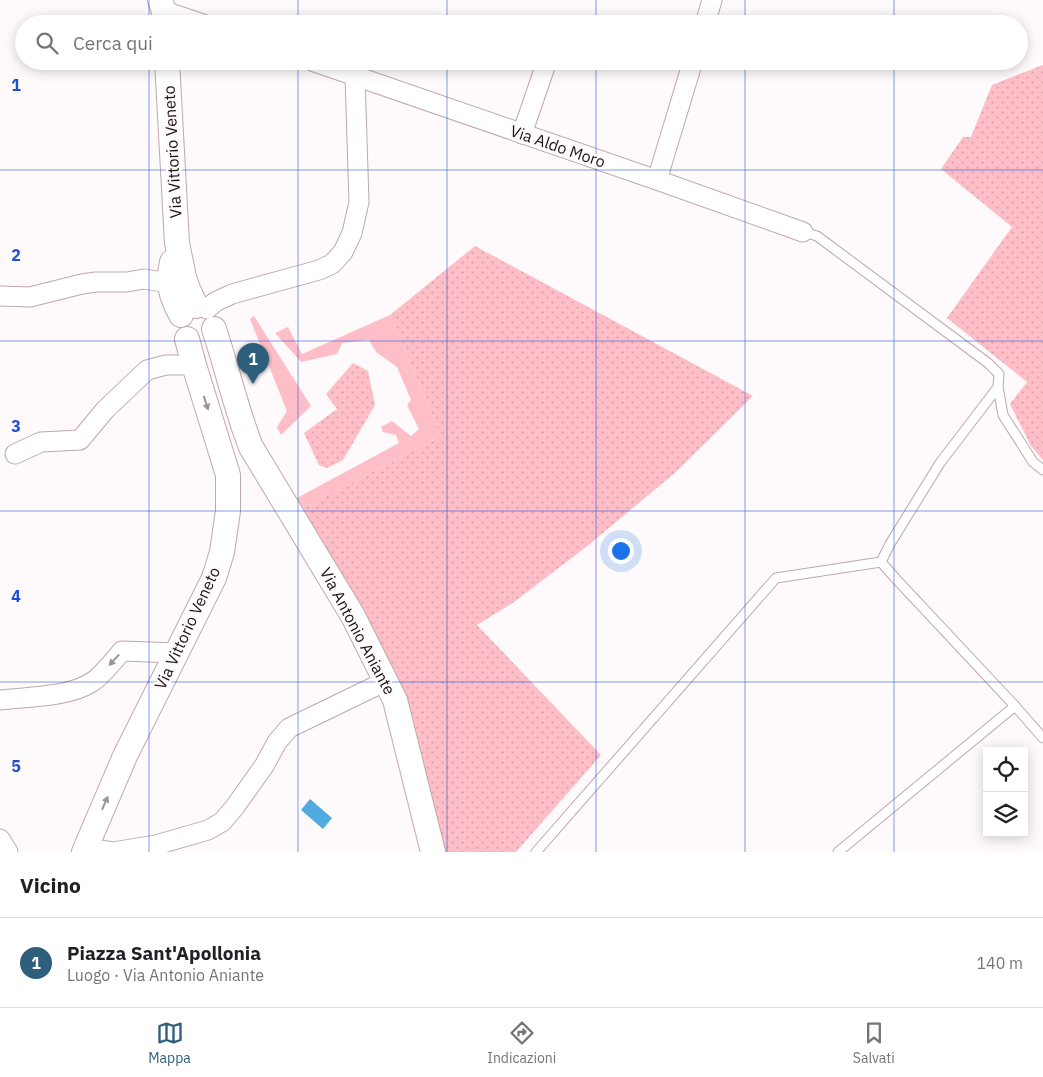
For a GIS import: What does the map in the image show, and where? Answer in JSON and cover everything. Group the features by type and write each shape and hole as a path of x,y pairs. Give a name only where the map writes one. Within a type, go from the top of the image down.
{"street":[{"path":"708,15 712,0"},
{"path":"162,9 178,15"},
{"name":"Via Vittorio Veneto","path":"167,70 177,243 190,305 223,356 247,437"},
{"name":"Via Aldo Moro","path":"338,70 803,232"},
{"path":"522,134 544,70"},
{"path":"657,180 690,70"},
{"path":"190,305 215,302 232,294 274,284 319,270 332,264 343,252 352,233 359,202 355,76"},
{"path":"0,296 30,297 82,284 127,282 144,279 190,305 210,336 198,342 191,340"},
{"path":"191,340 207,362 247,437 242,451 232,461 228,475"},
{"name":"Via Vittorio Veneto","path":"85,850 125,756 214,578 222,552 228,511 228,475 194,365 191,340"},
{"path":"16,454 41,442 80,440 105,410 147,370 166,365 194,365"},
{"name":"Via Antonio Aniante","path":"247,437 353,616 395,700 433,852"},
{"path":"0,700 65,693 78,689 93,682 122,651 176,653"},
{"path":"85,850 113,852 156,845 208,830 222,822 234,808 264,766 277,742 290,728 386,681"},
{"path":"0,839 8,852"}],"lane":[{"path":"803,232 817,236 988,363 999,374 998,387 1003,414 1034,462 1043,470"},
{"path":"881,562 940,463 998,387"},
{"path":"881,562 1043,738"},
{"path":"536,852 776,578 881,562"},
{"path":"838,852 1015,706"}],"shaded area":[{"path":"1043,65 1043,460 1031,446 1010,404 1027,382 947,318 1012,227 941,169 963,137 971,137 992,85"},
{"path":"475,246 753,396 676,472 586,547 514,602 477,625 601,755 516,852 445,852 410,707 367,619 303,508 441,436 390,315"},
{"path":"390,315 441,436 303,508 297,498 399,443 396,435 383,432 381,427 392,421 411,436 419,429 407,405 411,400 397,367 376,352 369,340 342,343 337,354 301,362 275,333 288,327 302,354"},
{"path":"254,316 311,406 281,435 277,427 287,411 250,319"},
{"path":"353,363 368,371 375,405 343,460 327,468 319,465 304,433 337,409 326,394"}],"water":[{"path":"310,799 332,818 323,829 301,810"}],"place":[{"name":"Piazza Sant'Apollonia","path":"253,384"}]}
